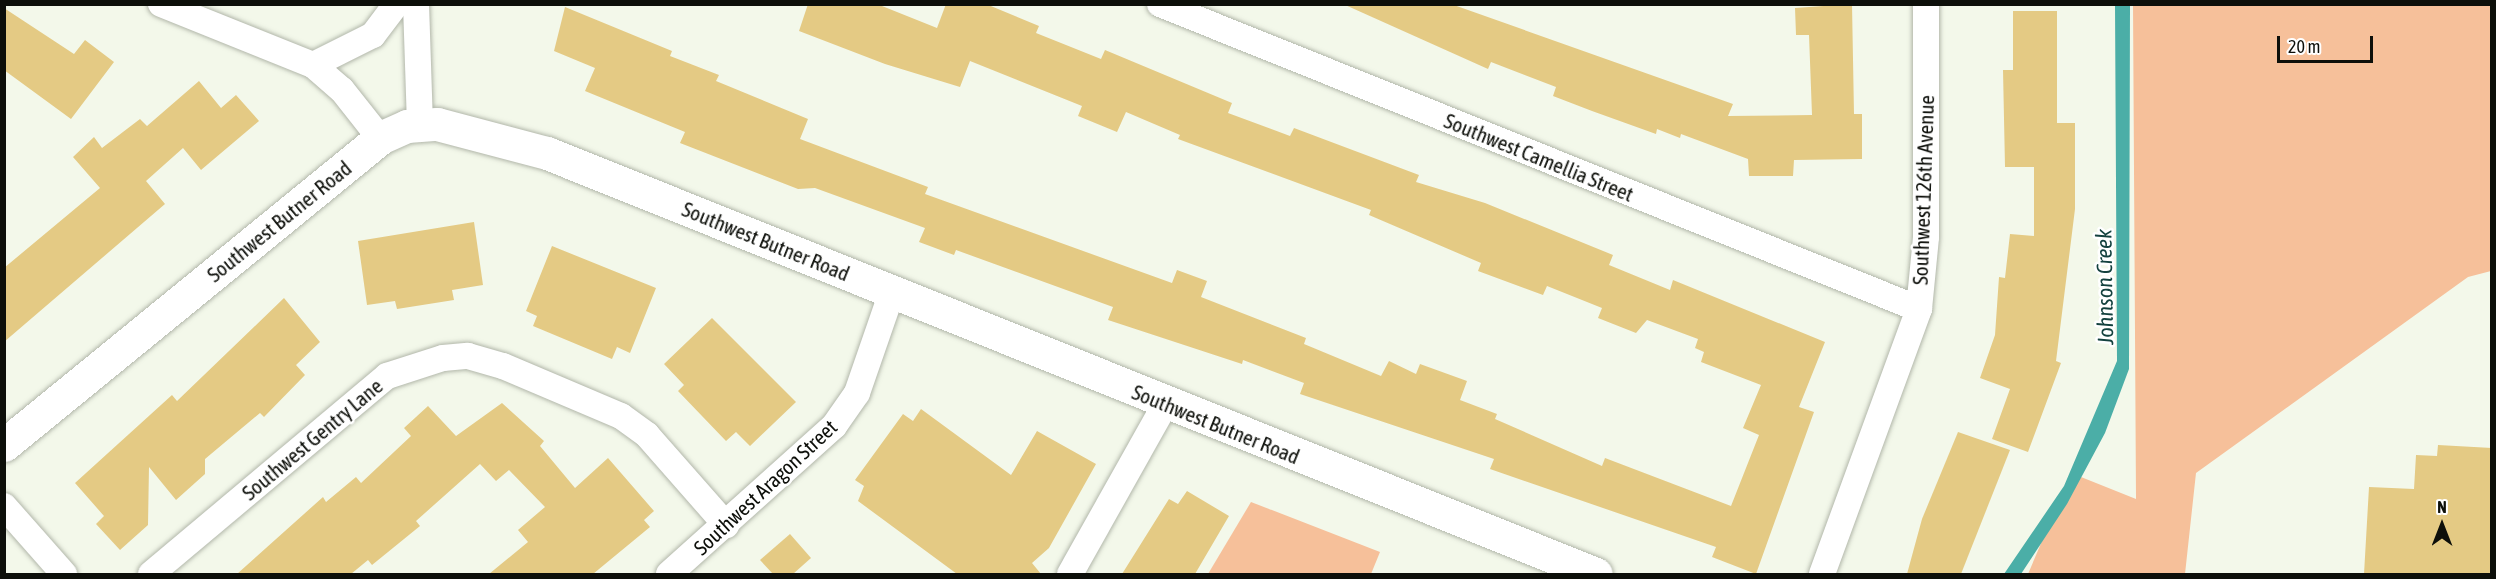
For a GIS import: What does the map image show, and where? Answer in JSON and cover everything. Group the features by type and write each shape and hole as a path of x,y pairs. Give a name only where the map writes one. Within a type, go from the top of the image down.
{"street":[{"path":"161,4 313,65 342,90 380,138"},
{"path":"313,65 373,35 396,4"},
{"path":"416,4 420,123"},
{"name":"Southwest Camellia Street","path":"1160,4 1919,309"},
{"name":"Southwest 126th Avenue","path":"1822,574 1919,309 1926,237 1926,4"},
{"name":"Southwest Butner Road","path":"4,445 380,138 420,123 471,129 548,153 1596,574"},
{"name":"Southwest Aragon Street","path":"669,574 834,426 856,393 892,292"},
{"name":"Southwest Gentry Lane","path":"151,574 387,376 443,358 468,356 503,366 621,416 647,435 726,525"},
{"path":"1070,574 1166,403"},
{"path":"4,506 64,574"}],"shaded area":[{"path":"2133,5 2491,5 2491,271 2468,277 2196,473 2185,574 2028,574 2071,473 2136,499"},
{"path":"1251,502 1380,552 1371,574 1208,574"}],"water":[{"path":"2115,5 2130,5 2129,369 2105,433 2067,504 2021,574 2004,574 2064,486 2117,361"}],"building":[{"path":"808,4 877,4 937,28 946,4 986,4 1039,26 1036,33 1101,59 1105,50 1232,103 1228,113 1290,136 1294,128 1419,175 1416,182 1485,203 1613,255 1609,265 1670,290 1673,280 1825,342 1799,407 1814,412 1756,574 1712,557 1716,547 1490,469 1494,459 1300,394 1304,383 1243,360 1242,364 1108,320 1113,307 956,250 954,255 919,242 925,228 815,188 798,189 680,143 685,132 585,91 595,68 554,51 565,7 672,51 670,56 719,75 716,81 808,119 800,139 928,187 925,194 1172,283 1177,270 1207,281 1201,297 1306,338 1304,344 1381,376 1389,361 1416,374 1420,364 1467,381 1460,400 1497,414 1495,419 1602,466 1605,458 1731,506 1759,435 1743,428 1761,385 1701,362 1704,352 1695,348 1698,339 1647,320 1636,333 1598,318 1602,308 1547,286 1543,295 1478,271 1481,263 1369,215 1371,210 1178,139 1180,135 1126,112 1117,132 1078,116 1082,106 970,61 960,87 885,64 799,31"},
{"path":"1343,4 1451,4 1733,104 1728,116 1812,115 1809,35 1796,35 1795,8 1852,4 1854,114 1862,114 1862,159 1794,160 1793,176 1749,176 1748,159 1681,134 1680,138 1657,129 1656,134 1592,111 1553,96 1556,87 1491,62 1488,69"},
{"path":"4,8 74,54 85,40 114,62 71,119 4,70"},
{"path":"2013,11 2057,11 2057,123 2075,123 2075,209 2056,361 2061,363 2028,452 1992,439 2010,389 1980,378 1995,335 1999,277 2005,278 2010,234 2034,236 2034,167 2005,167 2003,70 2013,70"},
{"path":"199,81 221,108 236,95 259,121 201,170 183,148 146,181 165,204 4,342 4,268 100,188 73,157 94,137 102,148 140,119 147,126"},
{"path":"474,222 483,285 452,290 454,300 397,309 395,301 367,305 358,241"},
{"path":"552,246 656,288 630,353 617,347 612,359 533,326 537,316 526,311"},
{"path":"284,298 320,342 296,365 305,375 264,417 260,413 205,459 205,474 176,500 149,467 148,525 120,550 96,524 104,516 75,483 172,395 177,401"},
{"path":"712,318 796,402 750,446 736,432 726,441 678,391 684,385 664,364"},
{"path":"502,403 544,441 540,446 575,488 608,458 654,511 644,520 650,527 593,574 489,574 528,542 518,530 545,507 509,470 496,481 480,464 416,521 420,526 372,565 368,560 351,574 237,574 323,497 326,502 356,477 361,483 411,436 404,428 428,406 456,436"},
{"path":"921,409 1011,475 1037,431 1096,464 1049,548 1032,563 1041,574 957,574 858,501 864,486 855,480 903,414 913,421"},
{"path":"1958,432 2010,450 1961,574 1907,574 1922,519"},
{"path":"2438,445 2492,448 2492,574 2364,574 2369,487 2414,489 2416,455 2437,456"},
{"path":"1187,491 1229,516 1195,574 1122,574 1169,499 1178,504"},
{"path":"790,534 811,558 793,574 773,574 760,560"}],"water label":[{"name":"Johnson Creek","path":"2105,287"}]}
